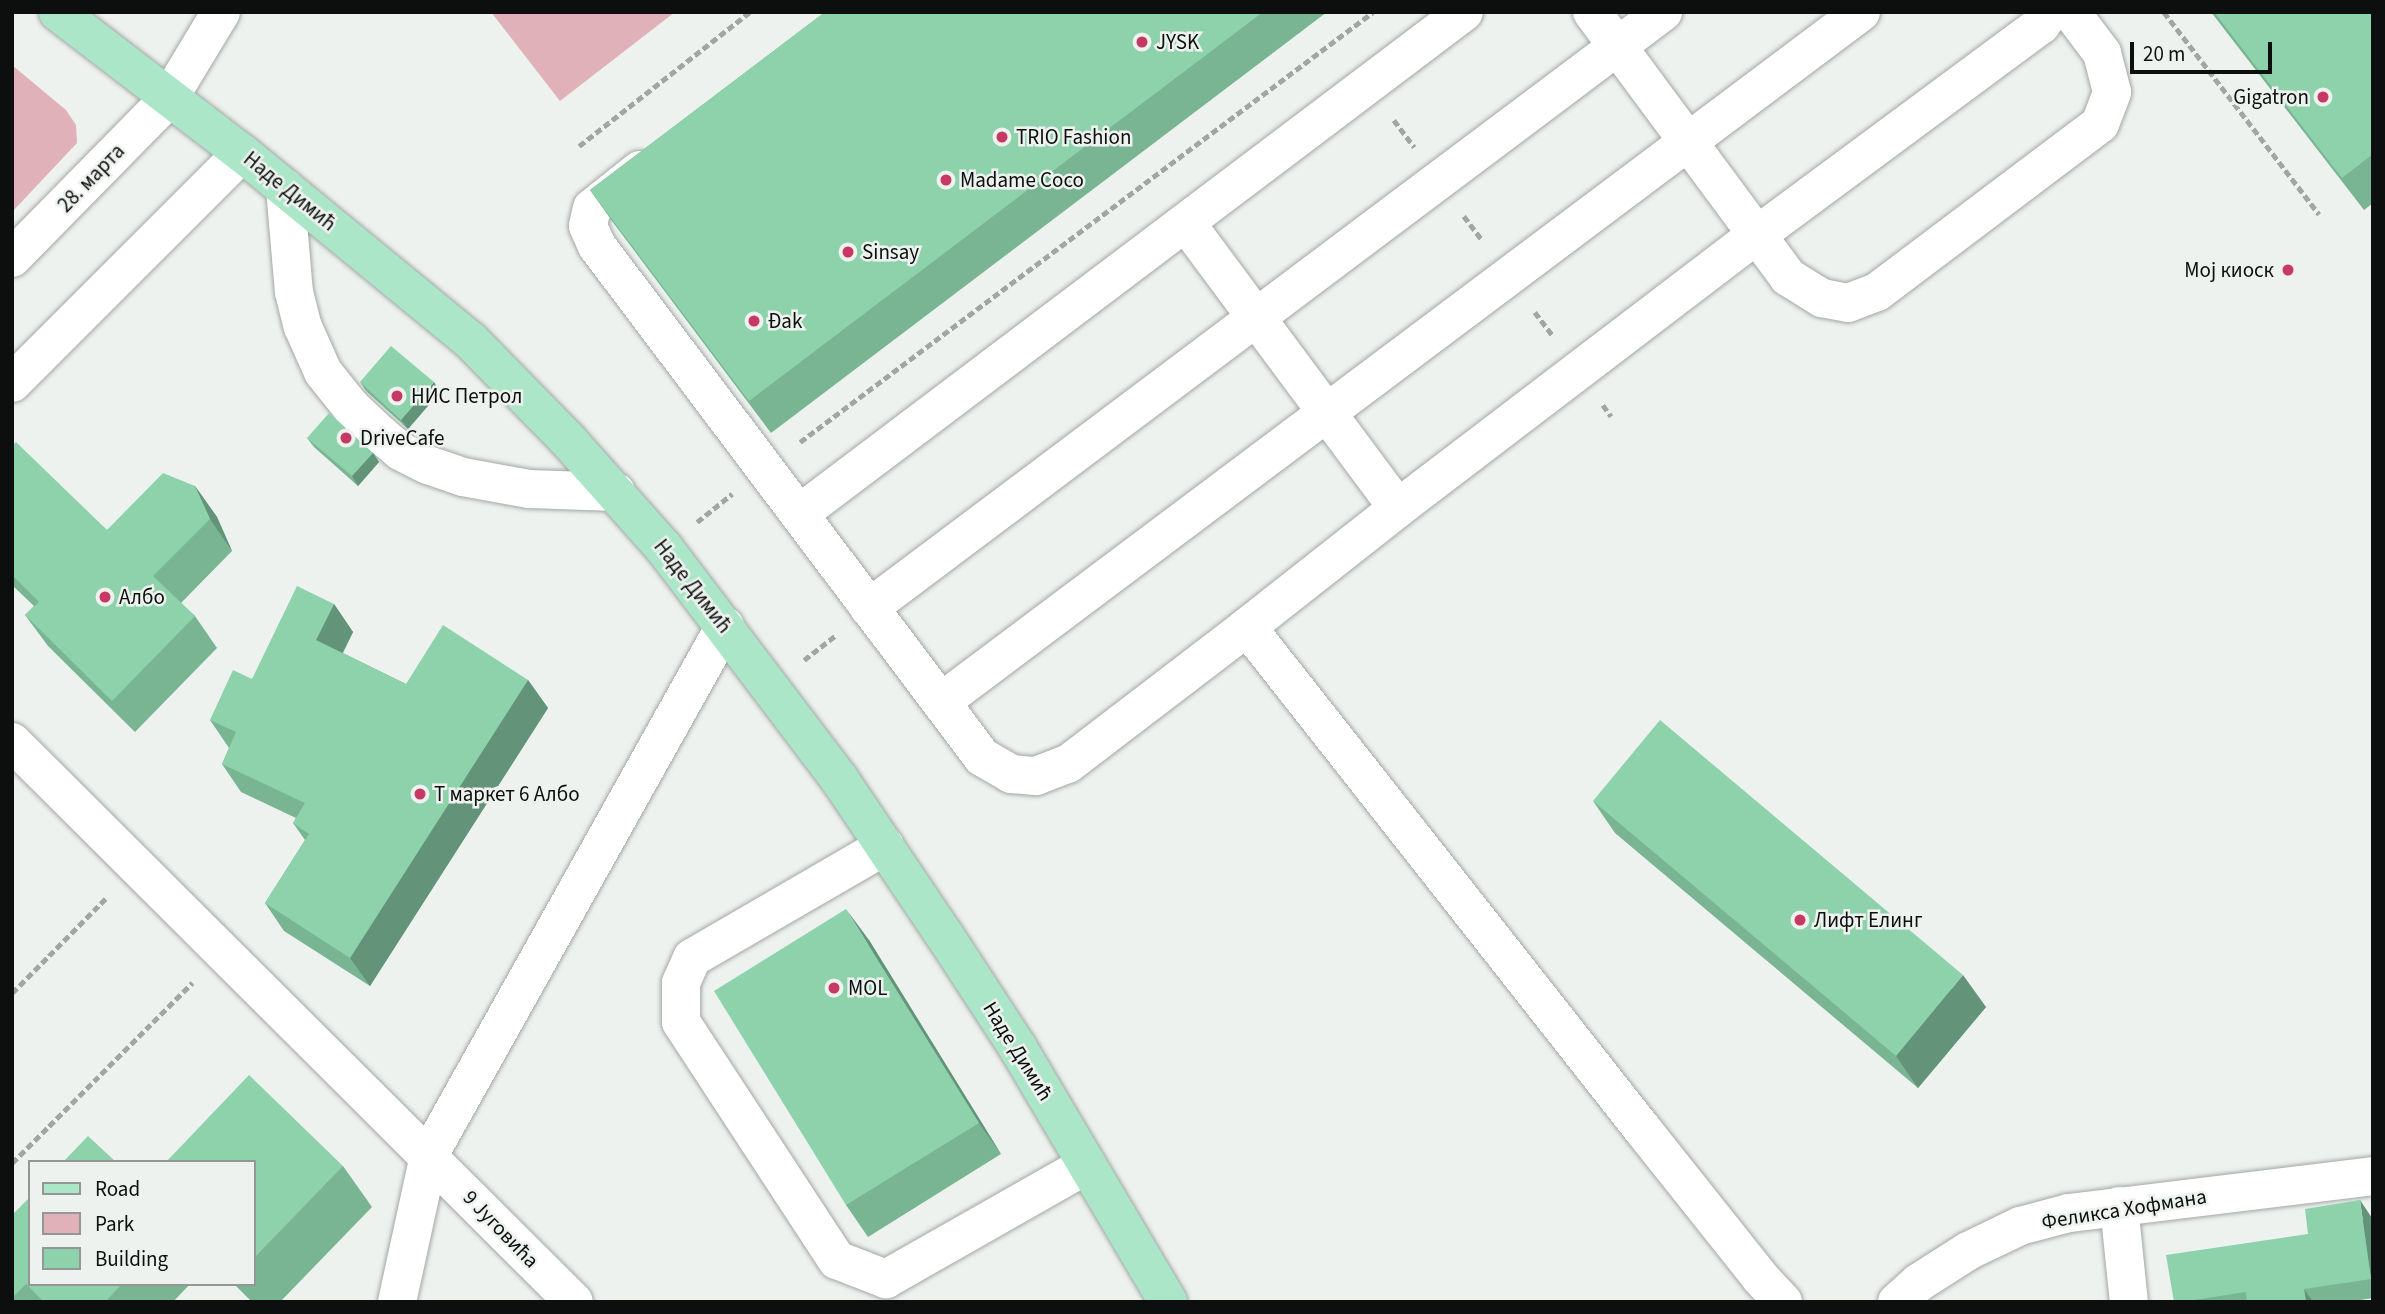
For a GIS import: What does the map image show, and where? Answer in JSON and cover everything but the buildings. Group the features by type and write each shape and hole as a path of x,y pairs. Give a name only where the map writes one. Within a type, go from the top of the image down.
{"main road":[{"name":"Наде Димић","path":"58,12 242,153 471,341 615,492 664,548 725,626 885,846 1018,1048 1168,1302"}],"street":[{"name":"28. марта","path":"12,258 169,98 221,12"},
{"path":"799,514 1464,12"},
{"path":"1592,12 1788,276 1822,298 1848,303 1877,292 2100,124 2112,92 2109,79 2102,53 2071,12"},
{"path":"869,608 1663,12"},
{"path":"941,702 1861,12"},
{"path":"664,152 592,208 588,226 597,246 982,757 1011,774 1036,776 1068,764 1578,371 2041,25 2050,12"},
{"path":"12,383 242,153"},
{"path":"285,188 294,292 303,327 323,372 360,416 400,451 428,465 463,477 529,489 615,492"},
{"path":"1186,223 1398,508"},
{"path":"397,1302 429,1155 725,626"},
{"path":"1247,627 1760,1278 1783,1302"},
{"name":"9 Југовића","path":"12,742 429,1155 553,1295"},
{"path":"885,846 692,958 681,983 681,1021 837,1260 886,1279 1087,1164"},
{"name":"Феликса Хофмана","path":"1897,1302 1918,1283 1968,1251 2020,1226 2069,1213 2373,1176"},
{"path":"2119,1206 2129,1302"}],"path":[{"path":"579,146 750,12"},
{"path":"664,548 764,469 1373,12"},
{"path":"2164,12 2319,214"},
{"path":"1335,41 1611,416"},
{"path":"770,687 869,608"},
{"path":"12,993 136,867"},
{"path":"12,1163 223,953"}],"green space":[{"path":"491,12 675,12 560,101"},
{"path":"12,65 66,110 76,125 77,143 12,212"}],"place":[{"name":"JYSK","path":"1142,42"},
{"name":"Gigatron","path":"2323,97"},
{"name":"TRIO Fashion","path":"1002,137"},
{"name":"Madame Coco","path":"946,180"},
{"name":"Sinsay","path":"848,252"},
{"name":"Мој киоск","path":"2288,270"},
{"name":"Đak","path":"754,321"},
{"name":"НИС Петрол","path":"397,396"},
{"name":"DriveCafe","path":"346,438"},
{"name":"Албо","path":"105,597"},
{"name":"Т маркет 6 Албо","path":"420,794"},
{"name":"Лифт Елинг","path":"1800,920"},
{"name":"MOL","path":"834,988"}]}
